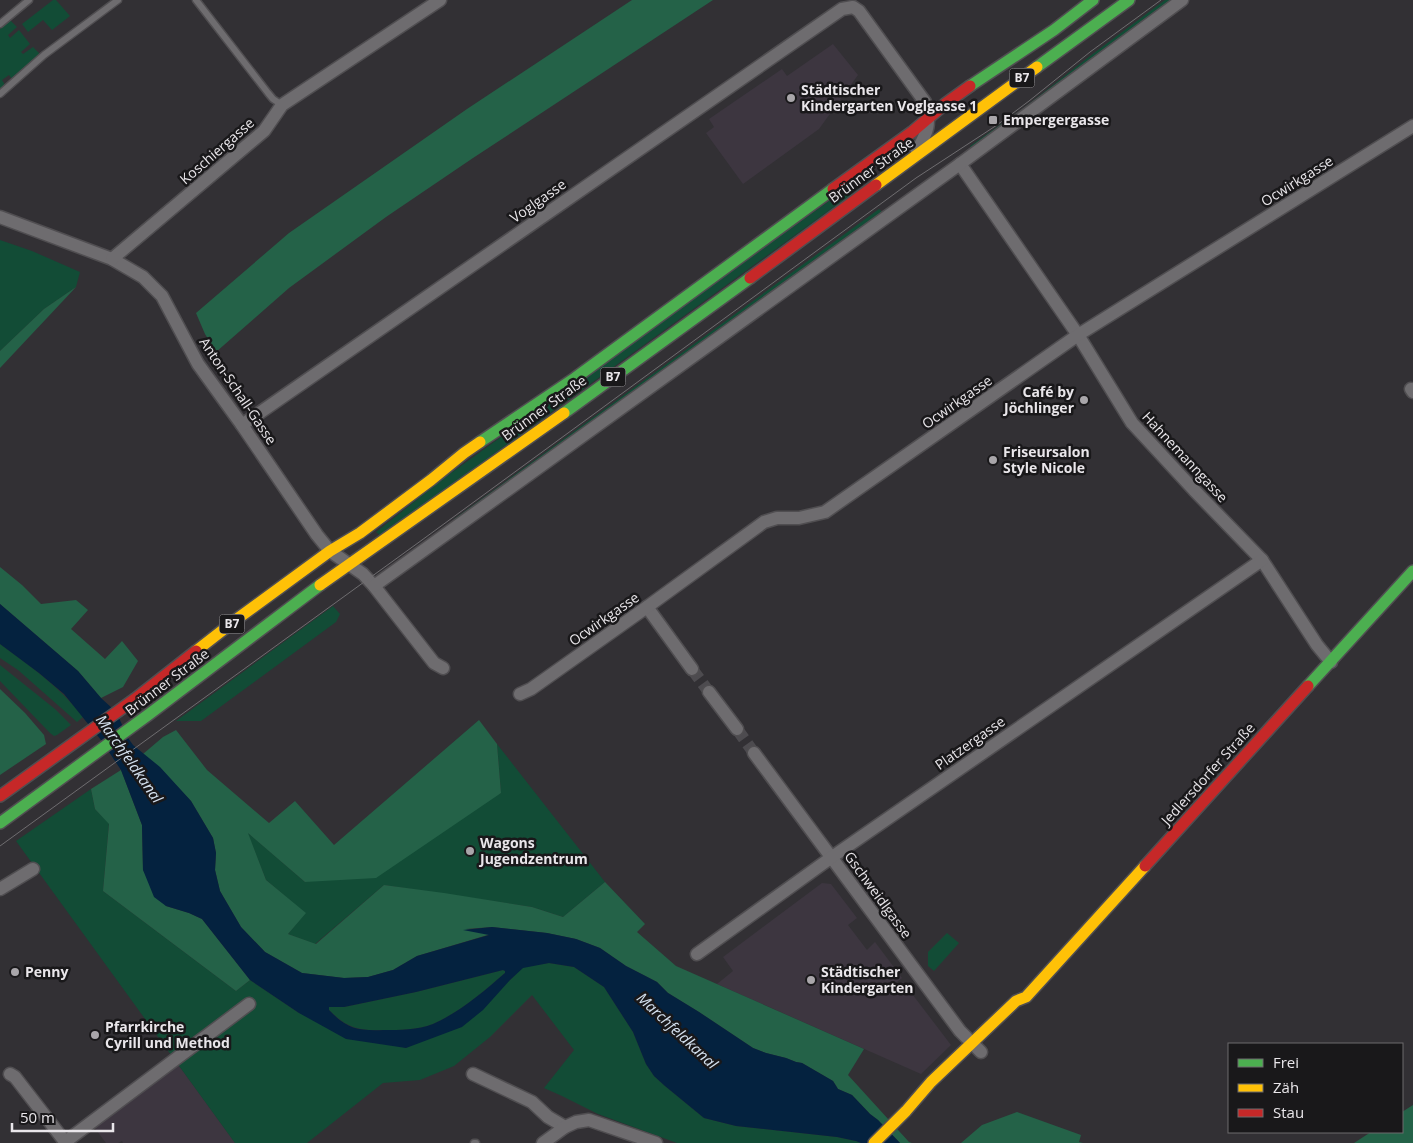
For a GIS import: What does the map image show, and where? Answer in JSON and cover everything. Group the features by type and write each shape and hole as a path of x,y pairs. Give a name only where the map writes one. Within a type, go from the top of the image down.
{"main road":[{"name":"Brünner Straße","path":"0,796 136,699 237,619 330,551 360,533 464,453 583,372 912,132 929,116 986,74 1055,29 1093,0"},
{"name":"Brünner Straße","path":"0,823 322,584 629,366 1129,0"},
{"name":"Jedlersdorfer Straße","path":"999,1033 1022,1008 1026,997 1413,571"},
{"name":"Jedlersdorfer Straße","path":"874,1143 906,1111 931,1082 979,1050 1016,1001 1026,997"},
{"name":"Jedlersdorfer Straße","path":"906,1111 956,1075"}],"street":[{"name":"Koschiergasse","path":"112,259 264,131 282,105 440,0"},
{"path":"374,586 960,164 1182,0"},
{"name":"Voglgasse","path":"242,425 842,9 853,7 859,11 925,102 929,116"},
{"path":"914,156 924,138 929,116"},
{"name":"Ocwirkgasse","path":"520,694 647,608 764,522 777,518 814,516 825,512 1078,336 1413,126"},
{"name":"Hahnemanngasse","path":"960,164 1078,336 1132,422 1262,560 1317,645 1331,662"},
{"name":"Anton-Schall-Gasse","path":"0,217 112,259 143,277 162,296 198,364 317,535 330,551 349,566"},
{"name":"Platzergasse","path":"697,954 832,857 1262,560"},
{"path":"349,566 363,574 434,663 443,668"},
{"path":"647,608 692,669"},
{"path":"709,692 737,729"},
{"name":"Gschweidlgasse","path":"754,753 960,1031 979,1050"},
{"path":"0,889 33,869"},
{"path":"10,1074 15,1077 66,1143 249,1004"},
{"path":"473,1074 532,1102 548,1117 565,1127"},
{"path":"543,1143 565,1127 576,1122 589,1120 656,1143"}],"lane":[{"path":"0,24 29,0"},
{"path":"0,94 44,55 118,0"},
{"path":"196,0 268,93 282,105"}],"shaded area":[{"name":"Städtischer Kindergarten Voglgasse 1","path":"833,44 858,75 819,129 743,184 706,133 714,127 709,119 782,69 787,76"},
{"name":"Städtischer Kindergarten","path":"822,883 831,884 857,918 848,925 867,950 875,942 902,978 893,985 896,989 903,982 951,1045 921,1074 717,984 733,971 723,957"},
{"path":"177,1063 235,1143 123,1143 122,1141 106,1143 94,1127"}],"green space":[{"path":"53,0 56,0 70,16 52,30 43,20 28,32 22,24"},
{"path":"632,0 713,0 386,217 289,288 216,352 205,334 196,313 289,233 467,109"},
{"path":"1165,0 1174,0 971,148 970,146 1021,110"},
{"path":"10,20 17,27 8,35 10,38 19,30 30,44 21,52 23,54 33,47 40,54 12,79 9,75 2,80 5,85 0,89 0,29"},
{"path":"865,175 868,179 849,196 381,536 376,532 444,478"},
{"path":"879,209 883,213 457,523 454,519"},
{"path":"0,240 32,251 80,272 76,287 44,309 0,351"},
{"path":"76,287 0,368 0,351 44,309"},
{"path":"0,567 41,604 76,600 88,610 71,629 105,659 122,641 138,661 123,687 101,698 78,671 0,604"},
{"path":"333,606 340,614 336,622 201,721 176,721"},
{"path":"0,644 55,687 83,717 77,722 18,670 0,658"},
{"path":"0,665 55,709 71,725 57,735 54,736 50,733 0,681"},
{"path":"0,689 44,735 46,744 0,775"},
{"path":"479,720 497,744 501,793 376,878 305,882 248,833 266,880 306,913 288,934 316,944 384,885 532,907 563,917 605,882 645,924 637,932 676,966 864,1049 848,1075 912,1143 900,1143 852,1095 838,1089 833,1081 802,1063 753,1048 668,993 657,982 626,966 600,948 576,939 547,933 492,927 466,929 491,934 417,956 393,970 368,977 344,978 302,973 265,952 241,927 220,891 215,870 216,853 213,838 191,801 160,768 143,754 163,737 176,730 207,770 269,823 295,801 334,845"},
{"path":"497,744 605,882 563,917 532,907 384,885 315,944 288,934 305,913 266,880 247,832 305,882 501,793"},
{"path":"121,770 142,825 143,870 166,906 202,919 250,980 236,991 103,891 109,824 95,809 91,789"},
{"path":"91,789 95,809 109,823 103,891 236,991 250,980 299,1013 406,1048 510,980 523,967 549,963 574,967 604,987 633,1032 646,1064 654,1076 704,1118 736,1126 837,1137 861,1143 677,1143 598,1114 544,1088 574,1050 532,995 490,1037 454,1066 420,1080 383,1083 307,1143 235,1143 16,841"},
{"path":"947,933 959,943 934,971 928,966 928,952"},
{"path":"503,970 505,973 462,1008 433,1024 421,1027 396,1030 360,1029 347,1025 329,1010 329,1007 344,1007 416,992"},
{"path":"1413,1105 1413,1143 1354,1143 1369,1133 1403,1133 1403,1111"},
{"path":"1017,1112 1081,1135 1079,1142 1083,1143 961,1143 982,1125"}],"water":[{"name":"Marchfeldkanal","path":"0,604 78,671 113,709 133,745 160,767 191,801 213,838 216,853 215,870 220,891 241,927 265,952 302,973 344,978 368,977 393,970 417,956 489,935 463,930 492,927 547,933 576,939 600,948 626,966 657,982 668,993 753,1048 802,1063 833,1081 838,1089 852,1095 900,1143 861,1143 837,1137 736,1126 704,1118 654,1076 646,1064 633,1032 604,987 574,967 549,963 523,968 483,1010 462,1027 406,1048 346,1039 299,1013 250,980 202,919 166,906 154,897 143,870 142,825 121,770 101,740 64,694 0,644","holes":["505,971 497,980 462,1008 433,1024 421,1027 396,1030 353,1028 329,1010 329,1007 344,1007"]}],"tunnel":[{"path":"692,669 709,692"},
{"path":"737,729 754,753"}],"tram line":[{"path":"0,846 916,178 997,125 1090,52 1161,0"}],"traffic: fast":[{"path":"970,86 1054,30 1093,0"},
{"path":"1037,67 1129,0"},
{"path":"480,442 575,378 833,189"},
{"path":"564,413 750,278"},
{"path":"1308,686 1413,571"},
{"path":"0,823 148,715 320,585"}],"traffic: slow":[{"path":"876,185 1037,67"},
{"path":"320,585 564,413"},
{"path":"196,651 330,551 360,533 480,442"},
{"path":"874,1143 906,1111 931,1082 1016,1001 1026,997 1145,866"}],"traffic: jam":[{"path":"833,189 912,132 970,86"},
{"path":"750,278 876,185"},
{"path":"0,796 135,699 196,651"},
{"path":"1145,866 1308,686"}],"place":[{"name":"Städtischer Kindergarten Voglgasse 1","path":"791,98"},
{"name":"Empergergasse","path":"993,120"},
{"name":"Café by Jöchlinger","path":"1084,400"},
{"name":"Friseursalon Style Nicole","path":"993,460"},
{"name":"Wagons Jugendzentrum","path":"470,851"},
{"name":"Penny","path":"15,972"},
{"name":"Städtischer Kindergarten","path":"811,980"},
{"name":"Pfarrkirche Cyrill und Method","path":"95,1035"}]}
